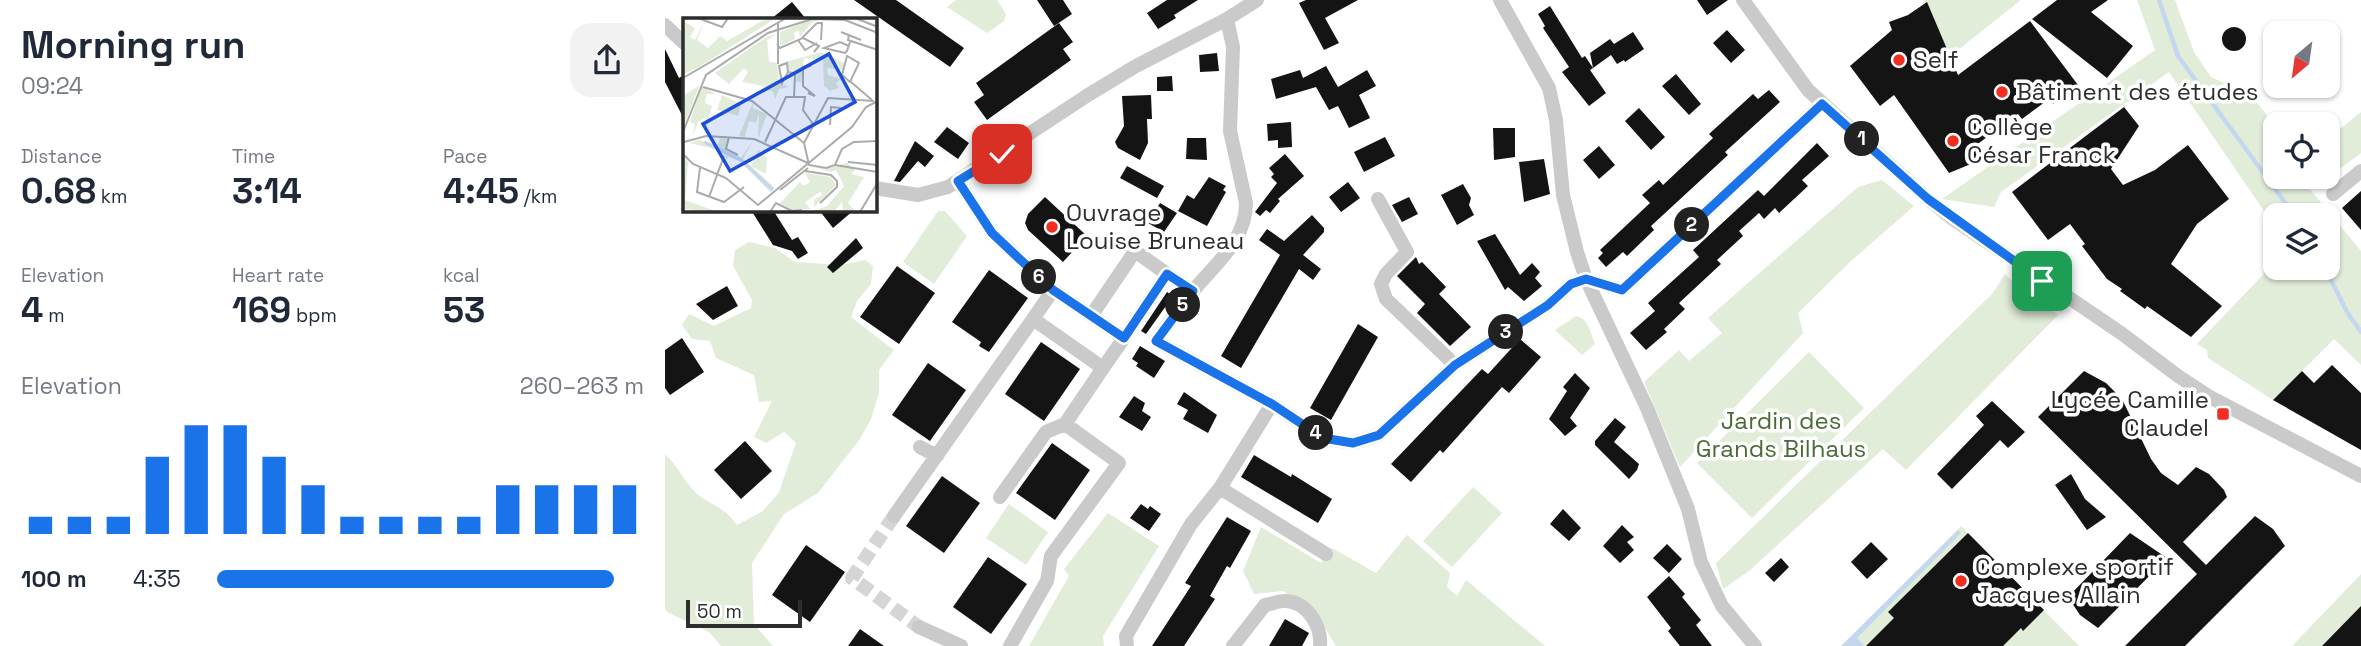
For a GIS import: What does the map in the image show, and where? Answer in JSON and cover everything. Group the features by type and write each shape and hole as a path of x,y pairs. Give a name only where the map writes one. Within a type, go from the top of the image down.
{"street":[{"path":"877,188 918,195 948,187 1136,66 1258,0"},
{"path":"1500,0 1549,88 1556,120 1563,195 1586,279 1657,433 1688,509 1701,562 1722,606 1755,646"},
{"path":"1743,0 1808,90 1953,219 2122,333 2178,376 2227,407 2361,476"},
{"path":"1227,19 1233,47 1230,131 1246,214 1239,235 1225,255 1193,291 1156,341 1272,404 1323,438 1353,443 1379,435 1455,365 1548,305 1571,284 1586,279 1622,290 1822,104"},
{"path":"665,25 683,42"},
{"path":"2333,194 2361,171"},
{"path":"958,181 992,233 1053,290 1124,338"},
{"path":"1378,199 1407,252 1386,274 1381,284 1386,299 1455,365"},
{"path":"1091,316 1135,251 1193,291"},
{"path":"1000,497 1046,432 1065,424 1167,274"},
{"path":"894,516 1053,290"},
{"path":"1033,319 1103,368"},
{"path":"1127,646 1126,636 1191,524 1220,488 1272,404"},
{"path":"1010,646 1047,581 1051,556 1119,463 1065,424"},
{"path":"920,447 937,456"},
{"path":"1220,488 1326,554"},
{"path":"1233,646 1265,605 1287,601 1305,608 1316,621 1320,646"},
{"path":"919,626 961,646"}],"green space":[{"path":"956,0 997,0 1006,14 1004,21 987,33 947,7"},
{"path":"1923,0 2021,0 1949,57"},
{"path":"2137,0 2175,0 2194,52 2211,77 2251,95 2264,112 2263,189 2310,189 2321,203 2263,203 2263,209 2169,72 2001,192 1994,207 1942,199 2155,50"},
{"path":"2361,112 2361,153 2340,169 2340,129"},
{"path":"1882,180 1914,206 1851,261 1798,313 1803,333 1680,467 1644,382 1679,350 1689,361 1722,333 1708,318 1858,187"},
{"path":"938,211 945,211 967,236 934,284 903,262"},
{"path":"2340,226 2361,251 2361,365 2334,339 2273,400 2208,358 2207,350 2197,344 2263,275 2263,280 2340,280"},
{"path":"749,242 775,248 795,262 842,265 865,260 873,266 871,284 857,301 851,317 894,350 879,370 879,393 871,419 860,439 818,493 784,514 752,563 754,624 773,646 721,646 709,632 667,612 665,608 665,454 697,494 723,510 737,525 763,511 779,492 796,443 784,432 766,443 754,437 772,401 759,402 754,375 716,358 710,341 692,339 682,325 689,314 714,326 751,308 752,300 733,266 735,250"},
{"path":"2005,274 2058,315 1906,470 1883,449 1749,571 1723,589 1716,563 1992,294"},
{"path":"1576,316 1586,323 1595,344 1582,355 1555,330"},
{"name":"Jardin des Grands Bilhaus","path":"1809,352 1864,408 1752,518 1697,463"},
{"path":"1473,487 1502,513 1452,567 1423,541"},
{"path":"1009,504 1048,532 1026,565 986,538"},
{"path":"1108,513 1159,546 1103,636 1104,646 1029,646 1069,576 1064,569"},
{"name":"Complexe sportif Jacques Allain","path":"1961,526 2079,646 1864,646 1853,635"},
{"path":"1261,527 1321,563 1332,548 1376,573 1407,535 1450,573 1447,587 1457,596 1466,580 1545,646 1336,646 1313,608 1283,591 1254,594 1243,571"},
{"path":"2361,574 2361,606 2322,646 2292,646"}],"water":[{"path":"1958,530 1961,533 1857,638 1864,646 1841,646"}],"building":[{"path":"854,0 896,0 964,48 950,67"},
{"path":"1037,0 1063,0 1072,14 1054,26"},
{"path":"1167,0 1198,0 1158,29 1147,13"},
{"path":"1306,0 1358,0 1325,18 1339,43 1324,50 1299,3"},
{"path":"1697,0 1728,0 1707,15"},
{"path":"2057,0 2108,0 2091,12 2133,46 2107,78 2032,19"},
{"path":"792,2 805,18 772,18"},
{"name":"Bâtiment des études","path":"1927,2 1958,75 2030,21 2078,85 2053,104 2049,99 2022,119 2018,114 1975,146 1983,159 1949,173 1894,95 1880,106 1850,66 1892,30 1889,22 1908,15"},
{"path":"1550,6 1582,58 1585,56 1593,68 1590,70 1606,93 1589,106 1562,72 1569,67 1543,28 1545,26 1538,14"},
{"path":"1059,23 1073,42 1063,49 1071,60 987,120 974,102 984,95 976,83"},
{"path":"2234,27 2243,30 2246,39 2243,48 2234,51 2225,48 2222,39 2225,30"},
{"path":"1727,30 1745,50 1731,63 1713,43"},
{"path":"1633,32 1644,49 1625,62 1624,60 1617,64 1611,55 1593,68 1590,53 1610,39 1614,44"},
{"path":"665,49 679,78 683,76 683,117 665,82"},
{"path":"1217,53 1219,71 1200,72 1199,55"},
{"path":"1326,66 1338,87 1367,70 1376,86 1359,95 1370,118 1349,128 1338,106 1329,110 1316,87 1276,99 1271,79 1300,70 1303,78"},
{"path":"1676,74 1701,104 1689,115 1662,86"},
{"path":"1172,76 1173,91 1157,91 1157,77"},
{"path":"1769,90 1780,102 1725,152 1728,155 1651,226 1654,230 1627,256 1623,252 1606,267 1598,258 1603,253 1600,250 1650,203 1642,195 1659,180 1663,185 1713,138 1709,134 1753,94 1758,99"},
{"path":"1151,95 1152,119 1147,119 1148,143 1140,160 1118,148 1115,142 1124,126 1122,96"},
{"path":"2124,107 2139,126 2111,169 2123,185 2155,170 2188,145 2229,199 2197,224 2171,264 2222,306 2191,337 2147,306 2145,309 2107,279 2082,246 2085,244 2070,224 2048,240 2012,192"},
{"path":"1639,108 1665,137 1651,150 1625,121"},
{"path":"1291,122 1292,147 1278,148 1278,140 1268,141 1267,124"},
{"path":"947,127 969,143 958,159 934,142"},
{"path":"1493,128 1515,128 1515,157 1494,160"},
{"path":"1385,137 1395,156 1364,172 1354,152"},
{"path":"1187,138 1206,138 1207,160 1186,159"},
{"path":"915,141 934,156 925,167 918,161 900,182 894,181"},
{"path":"1817,143 1829,156 1802,180 1808,186 1779,213 1775,208 1764,219 1759,213 1739,231 1743,236 1717,260 1721,264 1679,303 1685,309 1664,329 1667,332 1646,350 1630,333 1655,311 1648,303 1699,257 1693,250 1758,190 1764,196"},
{"path":"1599,146 1615,165 1599,179 1583,160"},
{"path":"1285,154 1304,176 1278,199 1280,201 1270,213 1266,210 1260,216 1255,212 1277,183 1271,177 1274,174 1269,168"},
{"path":"1544,159 1550,194 1524,202 1519,162"},
{"path":"1127,166 1164,186 1157,198 1120,178"},
{"path":"1209,177 1226,186 1223,190 1226,192 1207,226 1178,211 1187,195 1194,199"},
{"path":"1348,182 1360,198 1341,212 1329,197"},
{"path":"1463,184 1471,198 1469,205 1474,215 1457,225 1441,195"},
{"path":"2361,191 2361,230 2342,208"},
{"name":"Ouvrage Louise Bruneau","path":"1045,197 1087,236 1063,262 1028,230 1025,223 1028,214"},
{"path":"1409,197 1418,214 1402,222 1392,205"},
{"path":"1160,203 1177,213 1164,232 1148,223"},
{"path":"752,212 774,212 792,240 798,237 808,253 798,259 792,251 773,245"},
{"path":"821,212 852,212 833,228"},
{"path":"1312,215 1324,228 1324,232 1303,255 1321,269 1313,280 1299,269 1241,368 1221,356 1280,255 1259,240 1267,229 1284,241"},
{"path":"1495,234 1520,275 1532,263 1540,272 1535,278 1542,286 1524,301 1508,287 1505,290 1477,241"},
{"path":"856,238 863,248 833,273 827,267"},
{"path":"1416,257 1419,264 1422,262 1446,287 1439,294 1471,327 1450,346 1417,313 1425,304 1397,276"},
{"path":"897,266 935,293 899,344 860,317"},
{"path":"989,270 1028,298 989,352 979,346 981,342 952,322"},
{"path":"727,286 738,306 713,320 696,304"},
{"path":"1167,292 1173,296 1146,334 1141,331"},
{"path":"1358,324 1378,337 1331,420 1310,408"},
{"path":"682,338 704,372 670,395 665,388 665,350"},
{"path":"1520,339 1541,357 1509,393 1502,387 1443,453 1440,450 1411,482 1391,464 1482,369 1488,374"},
{"path":"1041,342 1080,369 1044,421 1005,394"},
{"path":"1140,346 1165,361 1154,378 1136,366 1138,363 1132,359"},
{"path":"928,363 966,390 930,441 892,415"},
{"path":"2332,365 2361,393 2361,450 2273,400 2302,371 2314,383"},
{"path":"2084,371 2106,383 2122,399 2151,459 2161,473 2178,485 2196,467 2209,474 2224,490 2227,497 2183,542 2206,565 2255,516 2273,529 2285,546 2185,646 2125,646 2197,574 2038,417"},
{"path":"1575,373 1590,388 1570,418 1577,426 1565,436 1549,419 1567,391 1563,387"},
{"path":"1184,392 1217,415 1208,433 1183,419 1188,410 1177,404"},
{"path":"1134,396 1145,403 1142,411 1151,417 1142,431 1119,417"},
{"path":"1992,401 2025,432 2008,448 2000,440 1952,489 1937,474 1984,425 1976,416"},
{"path":"1615,418 1626,427 1614,442 1639,464 1629,479 1595,445 1595,441"},
{"path":"745,441 772,471 741,499 714,470"},
{"path":"1052,443 1090,470 1055,520 1016,493"},
{"path":"1254,455 1291,477 1292,474 1332,499 1318,523 1241,477"},
{"path":"2071,474 2085,499 2106,517 2087,530 2055,485"},
{"path":"942,476 980,503 944,553 906,526"},
{"path":"1141,504 1148,509 1150,506 1161,514 1149,531 1130,518"},
{"path":"1563,509 1581,528 1569,541 1550,524"},
{"path":"1227,517 1251,531 1210,596 1215,599 1184,646 1152,646 1191,586 1185,583"},
{"path":"1622,525 1634,537 1627,542 1634,550 1620,563 1603,546"},
{"name":"Complexe sportif Jacques Allain","path":"1968,533 2044,610 2003,646 1866,646 1894,618 1888,612"},
{"path":"2130,533 2167,558 2098,628 2080,615 2068,597"},
{"path":"1871,542 1888,559 1867,579 1851,562"},
{"path":"1667,544 1682,559 1669,573 1653,558"},
{"path":"806,545 845,572 810,622 772,595"},
{"path":"988,557 1027,584 991,634 953,607"},
{"path":"1781,558 1789,567 1774,582 1765,573"},
{"path":"1669,576 1685,594 1682,597 1701,620 1696,625 1712,646 1680,646 1668,631 1671,628 1647,597"},
{"path":"2361,606 2361,646 2322,646"},
{"path":"1285,619 1309,633 1302,646 1269,646"},
{"path":"860,629 884,646 848,646"}],"waterway":[{"path":"2159,0 2178,56 2285,203"},
{"path":"2331,280 2347,312 2361,332"}],"tunnel":[{"path":"894,516 852,578 919,627"}],"place":[{"name":"Self","path":"1899,60"},
{"name":"Bâtiment des études","path":"2002,92"},
{"name":"Collège César Franck","path":"1953,141"},
{"name":"Ouvrage Louise Bruneau","path":"1052,227"},
{"name":"Lycée Camille Claudel","path":"2223,414"},
{"name":"Complexe sportif Jacques Allain","path":"1961,581"}],"route":[{"path":"1002,154 958,181 992,233 1053,290 1124,338 1167,274 1193,291 1156,341 1272,404 1323,438 1353,443 1379,435 1455,365 1548,305 1571,284 1586,279 1622,290 1822,104 1928,199 2042,281"}]}
